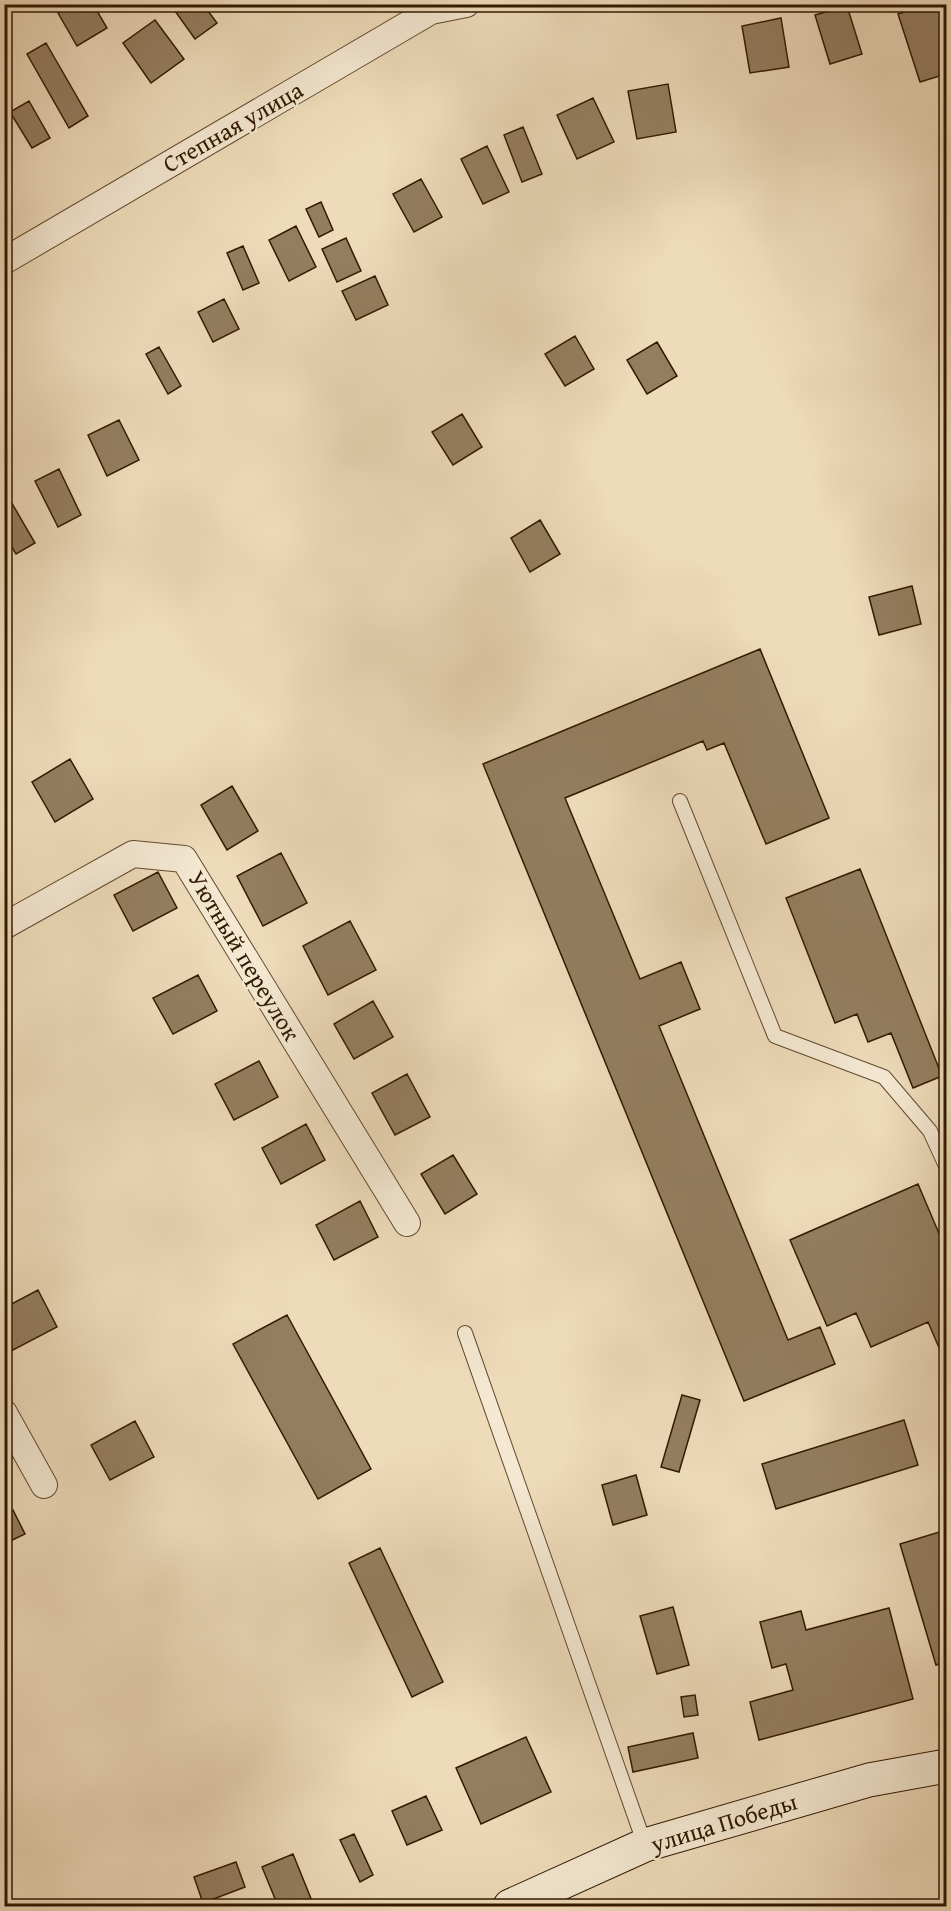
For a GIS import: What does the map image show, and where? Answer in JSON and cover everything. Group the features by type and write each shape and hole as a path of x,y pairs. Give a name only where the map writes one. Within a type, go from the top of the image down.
{"street":[{"name":"Степная улица","path":"4,261 431,11 466,4"},
{"name":"Уютный переулок","path":"4,926 133,854 184,859 407,1223"},
{"path":"4,1413 44,1485"},
{"name":"улица Победы","path":"510,1906 645,1845 869,1780 946,1766"}],"lane":[{"path":"680,801 775,1036 884,1077 930,1131 946,1166"},
{"path":"465,1333 645,1845"}],"building":[{"path":"72,4 93,4 107,28 77,46 58,13"},
{"path":"170,4 203,4 217,23 195,39"},
{"path":"929,4 939,4 946,28 946,74 920,82 898,14"},
{"path":"847,6 862,54 830,64 815,15"},
{"path":"781,18 789,67 750,73 742,26"},
{"path":"155,20 184,59 151,83 123,43"},
{"path":"46,43 88,116 69,128 27,54"},
{"path":"668,84 676,132 637,139 628,91"},
{"path":"593,98 614,142 577,159 557,115"},
{"path":"29,101 50,138 32,148 10,112"},
{"path":"523,127 542,174 522,182 504,135"},
{"path":"487,146 509,192 483,204 461,159"},
{"path":"421,179 442,217 414,232 393,194"},
{"path":"321,202 333,230 319,237 306,209"},
{"path":"296,226 316,267 289,281 269,240"},
{"path":"346,238 361,271 337,282 322,249"},
{"path":"243,246 259,283 243,290 227,253"},
{"path":"375,276 388,305 356,320 342,291"},
{"path":"224,299 239,329 213,342 198,312"},
{"path":"575,336 594,369 565,386 545,354"},
{"path":"657,342 677,376 647,394 627,360"},
{"path":"159,347 181,386 168,394 146,354"},
{"path":"462,414 482,447 453,465 432,432"},
{"path":"119,420 139,460 107,476 88,435"},
{"path":"59,469 81,515 58,527 35,481"},
{"path":"10,500 35,543 16,554 4,534 4,503"},
{"path":"540,520 560,554 530,572 511,538"},
{"path":"912,586 921,624 879,635 869,597"},
{"path":"760,649 829,818 766,844 724,743 707,750 703,741 565,798 640,979 681,962 700,1009 659,1026 788,1340 820,1327 835,1364 744,1401 483,764"},
{"path":"70,759 93,799 55,822 32,782"},
{"path":"232,786 258,831 227,850 201,805"},
{"path":"281,853 307,903 263,926 237,876"},
{"path":"860,869 942,1076 913,1088 891,1033 868,1042 857,1014 835,1023 786,898"},
{"path":"158,872 177,908 133,931 114,895"},
{"path":"350,921 376,970 328,995 303,946"},
{"path":"198,975 217,1011 173,1034 153,998"},
{"path":"373,1001 393,1037 354,1059 334,1024"},
{"path":"259,1061 278,1097 234,1120 215,1084"},
{"path":"407,1074 430,1117 395,1135 372,1093"},
{"path":"306,1124 325,1160 281,1184 262,1148"},
{"path":"453,1155 477,1194 445,1214 421,1174"},
{"path":"918,1184 946,1250 946,1364 928,1322 871,1347 856,1313 827,1326 790,1240"},
{"path":"360,1201 378,1237 334,1260 316,1225"},
{"path":"38,1290 57,1327 13,1350 4,1333 4,1308"},
{"path":"287,1315 371,1469 318,1499 233,1344"},
{"path":"682,1395 700,1400 679,1472 661,1467"},
{"path":"904,1420 918,1465 776,1509 762,1464"},
{"path":"135,1421 154,1457 110,1480 91,1445"},
{"path":"636,1475 647,1515 613,1525 602,1485"},
{"path":"13,1510 25,1534 4,1544 4,1515"},
{"path":"946,1530 946,1662 936,1665 900,1544"},
{"path":"380,1548 443,1682 412,1697 349,1563"},
{"path":"673,1607 689,1665 657,1674 640,1616"},
{"path":"889,1608 913,1699 759,1740 750,1702 793,1690 786,1664 772,1668 760,1622 801,1611 806,1630"},
{"path":"695,1695 698,1715 684,1717 681,1697"},
{"path":"693,1733 698,1758 633,1772 628,1747"},
{"path":"526,1737 551,1792 481,1824 456,1768"},
{"path":"426,1796 442,1830 407,1845 392,1811"},
{"path":"354,1834 373,1875 360,1882 340,1840"},
{"path":"293,1854 312,1901 298,1906 278,1906 262,1867"},
{"path":"236,1862 245,1887 203,1903 194,1877"}]}
